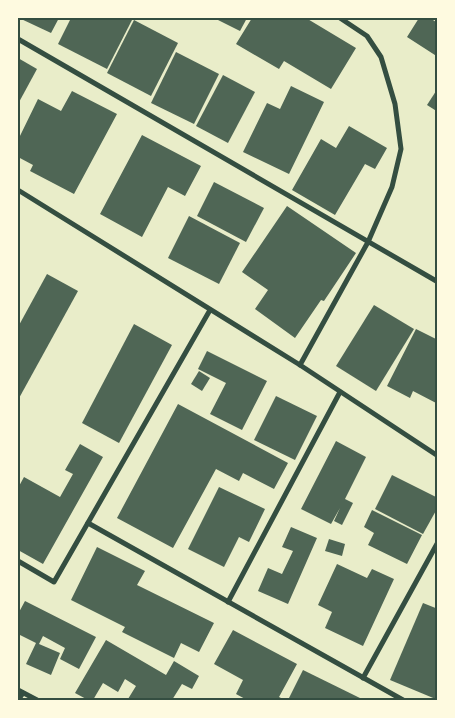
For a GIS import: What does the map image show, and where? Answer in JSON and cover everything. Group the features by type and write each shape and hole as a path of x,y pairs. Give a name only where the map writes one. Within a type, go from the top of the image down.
{"street":[{"path":"300,365 368,242 392,186 400,149 396,104 381,57 367,36 340,18"},
{"path":"18,39 438,282"},
{"path":"18,190 300,365 438,456"},
{"path":"18,561 54,582 210,310"},
{"path":"228,602 340,392"},
{"path":"88,523 403,700"},
{"path":"363,678 438,542"},
{"path":"18,700 20,691 37,700"}],"building":[{"path":"19,18 59,18 51,33"},
{"path":"71,18 133,18 107,69 58,44"},
{"path":"214,18 247,18 240,31"},
{"path":"252,18 306,18 356,48 331,89 284,61 279,69 236,44"},
{"path":"419,18 430,18 436,22 438,20 438,57 407,37"},
{"path":"134,20 178,43 151,96 107,73"},
{"path":"176,52 219,74 194,124 151,103"},
{"path":"18,58 37,69 18,104"},
{"path":"223,75 255,92 228,143 196,126"},
{"path":"291,86 324,102 289,174 243,152 267,103 280,109"},
{"path":"438,88 438,112 427,105"},
{"path":"72,91 117,114 74,194 30,171 33,165 18,157 18,140 38,99 61,111"},
{"path":"349,126 387,148 375,169 365,164 335,215 292,190 321,139 336,148"},
{"path":"142,135 201,166 185,196 168,187 142,237 100,214"},
{"path":"214,182 264,208 246,242 197,216"},
{"path":"287,206 356,253 324,301 321,300 295,338 255,309 268,290 242,272"},
{"path":"189,216 240,243 219,284 168,258"},
{"path":"47,274 78,291 18,400 18,327"},
{"path":"374,305 414,329 376,391 336,366"},
{"path":"134,324 172,345 119,443 82,423"},
{"path":"416,329 438,340 438,404 413,391 410,398 387,386"},
{"path":"207,351 267,381 242,430 210,414 226,383 198,369"},
{"path":"199,371 210,378 202,391 191,384"},
{"path":"276,396 317,416 295,460 254,440"},
{"path":"178,404 288,463 274,489 243,473 239,481 216,469 173,548 117,518"},
{"path":"336,441 366,457 345,499 353,503 342,525 334,521 340,508 331,524 301,509"},
{"path":"80,444 103,457 43,564 18,550 18,488 24,477 60,497 73,474 65,470"},
{"path":"392,475 438,498 438,507 423,534 375,509"},
{"path":"219,487 265,509 249,542 239,537 224,567 188,549"},
{"path":"372,510 422,535 407,564 368,545 374,533 364,527"},
{"path":"291,527 317,538 288,604 258,591 268,568 282,574 293,551 282,547"},
{"path":"329,539 345,544 342,556 325,551"},
{"path":"97,547 145,571 137,585 214,623 199,652 181,643 174,658 122,632 125,627 71,600"},
{"path":"337,564 367,578 372,569 394,579 363,646 325,628 332,612 318,605"},
{"path":"25,601 96,637 79,669 60,659 65,648 43,636 39,644 60,653 51,675 26,664 36,643 18,634 18,614"},
{"path":"423,603 438,609 438,700 390,680"},
{"path":"233,630 297,664 279,697 285,700 247,700 236,694 243,680 214,664"},
{"path":"106,640 166,675 174,661 199,676 192,689 182,684 172,700 128,699 136,686 125,679 118,692 103,683 93,700 88,700 75,693"},
{"path":"303,670 364,700 288,700"}]}
